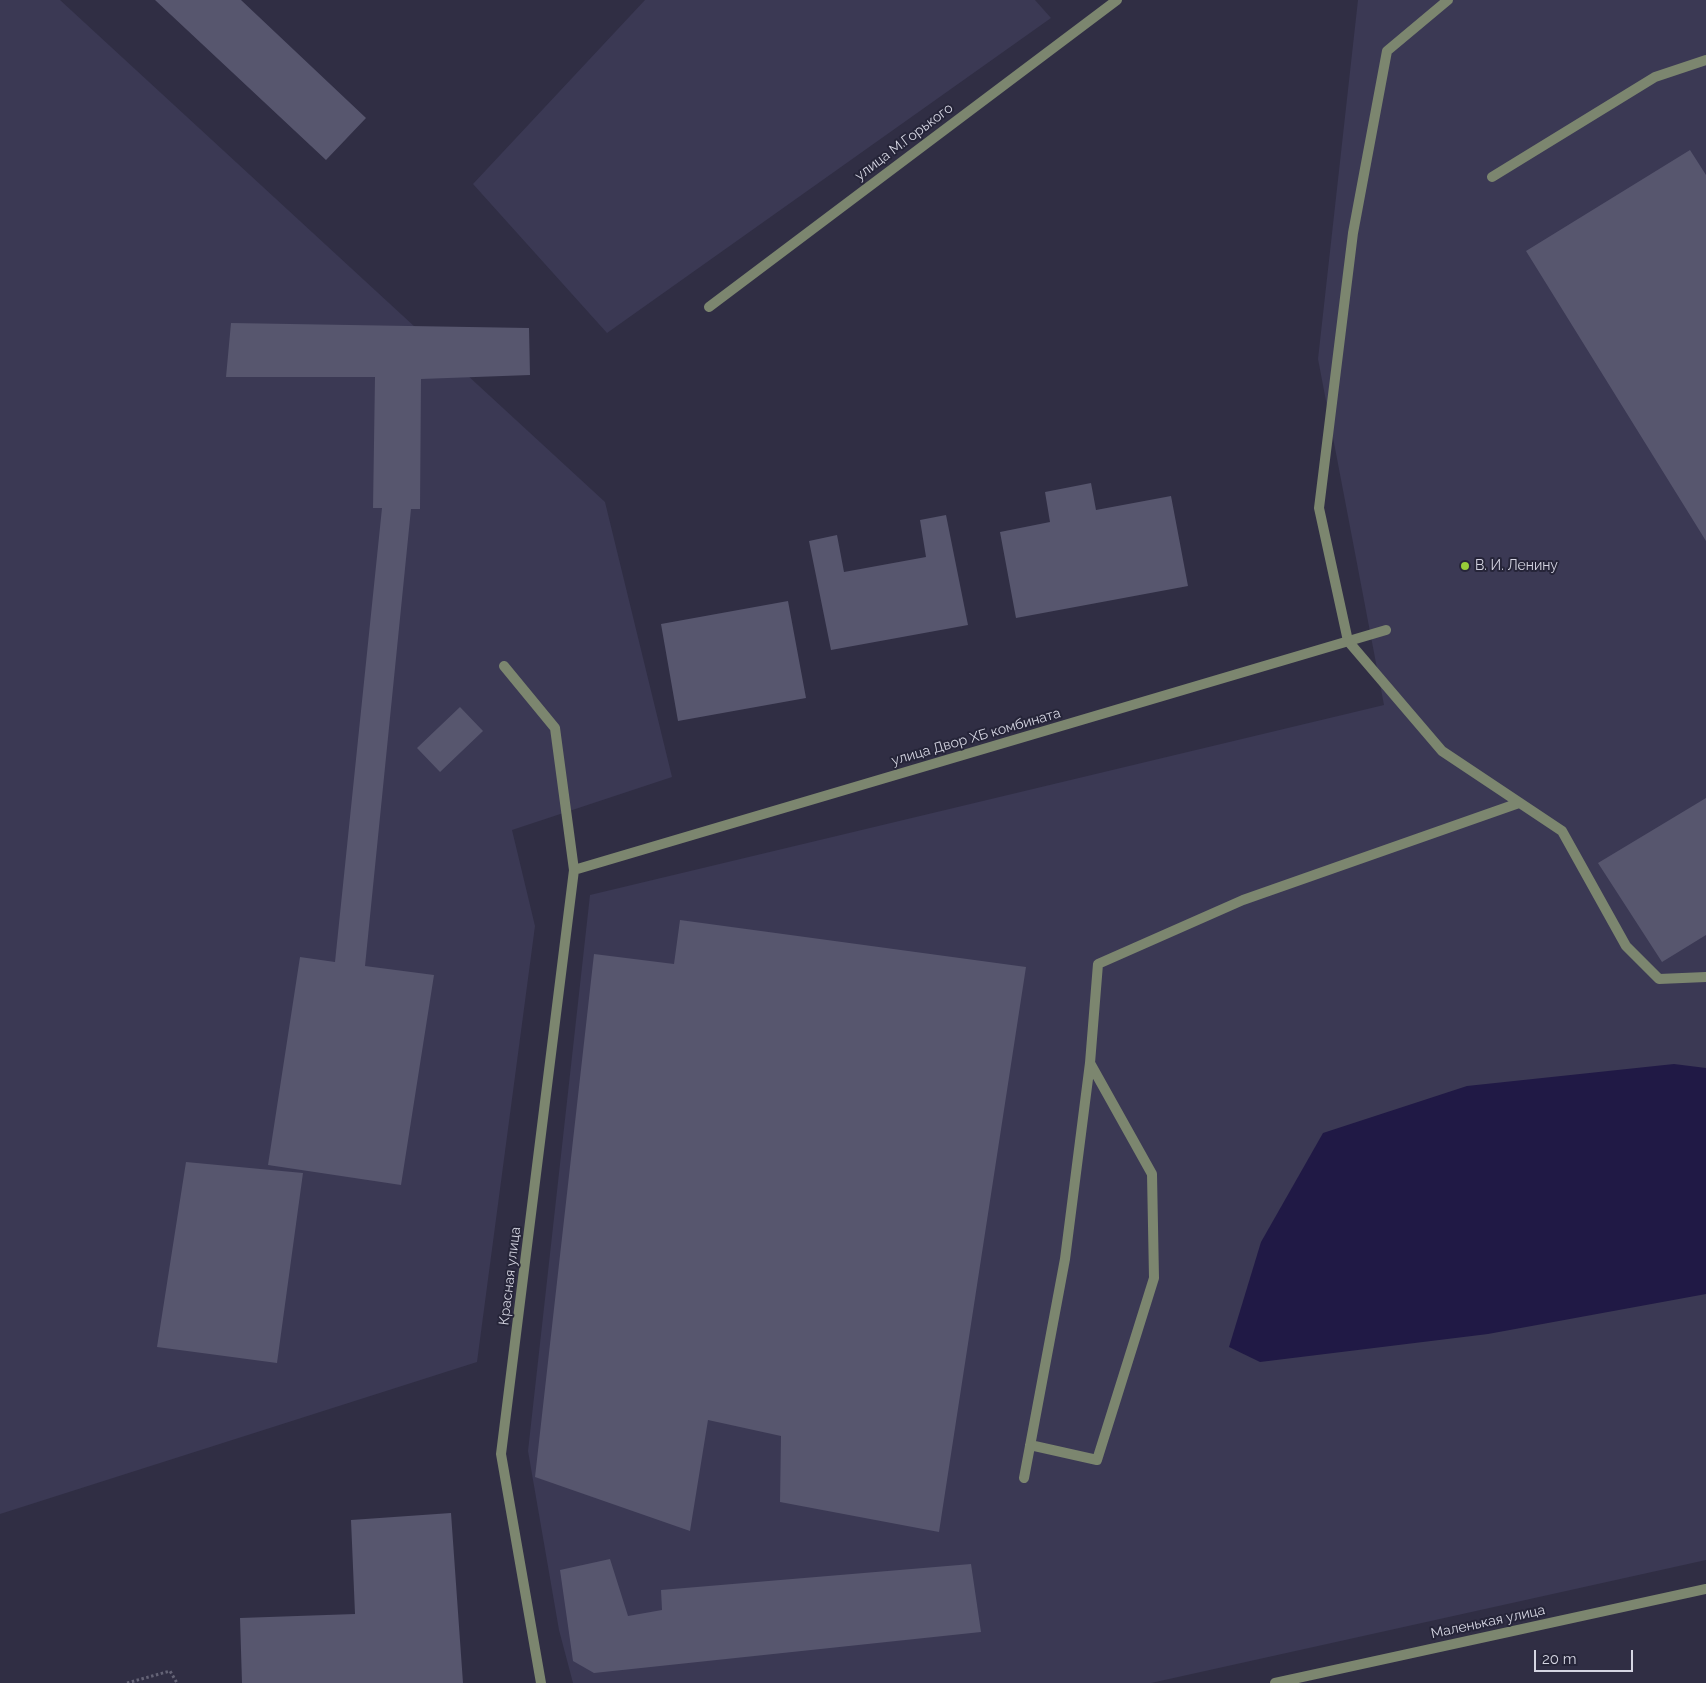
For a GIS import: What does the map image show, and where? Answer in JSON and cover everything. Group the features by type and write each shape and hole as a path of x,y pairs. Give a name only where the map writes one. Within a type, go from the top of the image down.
{"street":[{"name":"улица М.Горького","path":"709,307 1117,0"},
{"path":"1448,0 1387,51 1353,233 1319,508 1348,641 1442,751 1562,830 1626,946 1659,979 1706,977"},
{"path":"1492,177 1655,77 1706,60"},
{"name":"улица Двор ХБ комбината","path":"574,870 1386,630"},
{"name":"Красная улица","path":"504,666 554,728 574,870 501,1454 541,1683"},
{"path":"1024,1478 1065,1259 1090,1063 1098,964 1244,900 1519,803"},
{"path":"1030,1445 1097,1460 1154,1278 1152,1174 1090,1063"},
{"name":"Маленькая улица","path":"1275,1683 1706,1589"}],"path":[{"path":"127,1683 170,1671 177,1683"}],"shaded area":[{"path":"0,0 60,0 605,502 672,777 512,830 535,926 477,1362 0,1514"},
{"path":"645,0 1035,0 1051,18 607,333 473,184"},
{"path":"1358,0 1706,0 1706,1560 1151,1683 573,1683 559,1630 528,1451 590,895 1384,705 1318,359"},
{"path":"1674,1064 1706,1068 1706,1294 1488,1334 1260,1362 1229,1347 1261,1242 1323,1133 1467,1086"}],"building":[{"path":"155,0 241,0 366,118 326,160"},
{"path":"1690,150 1706,175 1706,541 1526,251"},
{"path":"231,323 529,328 530,375 421,379 420,509 411,509 365,966 434,975 401,1185 268,1165 300,957 335,962 382,508 373,508 375,377 226,377"},
{"path":"1091,483 1096,510 1171,496 1188,586 1016,618 1000,532 1050,522 1045,492"},
{"path":"946,515 968,625 831,650 809,541 837,535 844,572 926,557 920,520"},
{"path":"788,601 806,698 678,721 661,624"},
{"path":"460,707 483,731 440,772 417,748"},
{"path":"1706,798 1706,935 1662,962 1598,863"},
{"path":"680,920 1026,967 939,1532 780,1502 781,1436 708,1420 690,1531 535,1477 594,954 674,964"},
{"path":"186,1162 303,1173 277,1363 157,1347"},
{"path":"451,1513 463,1683 242,1683 240,1618 355,1614 351,1520"},
{"path":"610,1559 628,1616 662,1610 661,1590 971,1564 981,1632 594,1673 573,1661 560,1570"}],"place":[{"name":"В. И. Ленину","path":"1465,566"}]}
